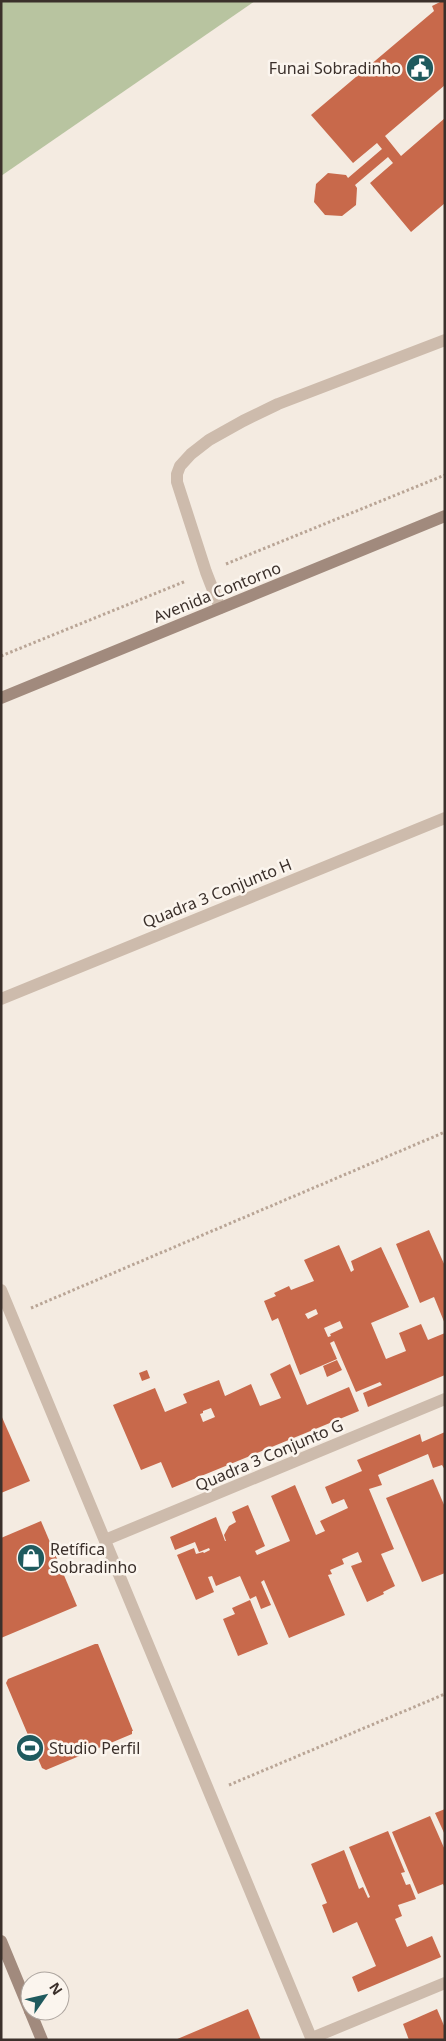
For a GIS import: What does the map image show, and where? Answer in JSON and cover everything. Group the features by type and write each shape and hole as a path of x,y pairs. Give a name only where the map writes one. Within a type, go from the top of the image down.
{"main road":[{"name":"Avenida Contorno","path":"1,698 445,516"},
{"path":"1,1941 20,1987"},
{"path":"34,2021 42,2040"}],"street":[{"path":"220,608 206,572 177,482 180,466 190,454 209,440 278,404 445,340"},
{"name":"Quadra 3 Conjunto H","path":"1,999 445,818"},
{"path":"2,1292 312,2039 445,1983"},
{"name":"Quadra 3 Conjunto G","path":"105,1540 445,1399"}],"path":[{"path":"12,1317 445,1132"},
{"path":"210,1792 445,1694"}],"green space":[{"path":"1,1 255,1 1,176"}],"building":[{"path":"445,1 445,85 385,136 401,156 445,118 445,203 411,232 370,183 393,163 388,157 355,185 357,188 356,205 342,216 325,215 314,202 316,184 328,173 346,175 348,178 382,149 377,143 353,163 311,115 434,11 432,6"},
{"path":"429,1230 445,1266 445,1324 434,1297 420,1303 396,1244"},
{"path":"339,1245 351,1272 354,1270 351,1261 381,1247 409,1307 371,1323 386,1359 406,1351 399,1333 421,1324 428,1340 445,1333 445,1375 368,1407 363,1393 382,1385 380,1382 356,1392 334,1341 330,1343 337,1359 300,1375 278,1318 272,1321 264,1301 276,1296 274,1293 289,1286 291,1290 314,1281 304,1260","holes":["316,1309 318,1314 308,1319 305,1314","340,1321 343,1328 330,1334 331,1336 328,1337 324,1328"]},
{"path":"337,1360 342,1370 327,1377 323,1366"},
{"path":"290,1364 307,1405 349,1387 359,1411 172,1488 161,1462 141,1470 113,1405 155,1388 165,1412 187,1403 183,1394 219,1380 225,1396 251,1384 260,1406 281,1398 270,1374","holes":["211,1408 215,1417 203,1422 200,1414"]},
{"path":"147,1370 150,1378 142,1381 139,1373"},
{"path":"1,1415 30,1481 1,1493"},
{"path":"445,1432 445,1470 442,1465 433,1468 428,1454 378,1475 382,1485 369,1489 394,1549 381,1554 395,1586 383,1592 384,1594 367,1602 351,1566 362,1562 358,1552 342,1559 344,1564 330,1570 332,1574 328,1575 345,1615 289,1638 264,1580 261,1582 271,1605 261,1609 256,1596 250,1599 240,1576 216,1586 212,1576 208,1577 214,1592 196,1600 177,1555 194,1548 196,1554 210,1550 209,1548 199,1552 195,1542 175,1550 170,1537 216,1517 226,1541 224,1535 229,1526 236,1522 232,1512 248,1505 265,1546 255,1551 257,1555 290,1541 271,1496 295,1485 316,1535 325,1531 320,1521 348,1508 344,1499 332,1504 325,1487 362,1471 357,1460 420,1434 422,1442"},
{"path":"433,1479 445,1507 445,1573 422,1582 386,1498"},
{"path":"41,1521 77,1606 1,1638 1,1538"},
{"path":"250,1600 268,1644 238,1656 223,1619 235,1614 232,1608"},
{"path":"98,1644 133,1731 132,1734 46,1770 42,1768 6,1683 8,1679"},
{"path":"445,1809 445,1835 435,1813"},
{"path":"430,1816 445,1850 445,1888 443,1884 418,1894 392,1832"},
{"path":"388,1831 405,1872 401,1873 406,1885 410,1884 416,1899 398,1905 402,1916 395,1919 407,1947 432,1936 441,1957 358,1992 352,1977 376,1966 357,1922 333,1933 322,1905 327,1903 311,1864 344,1850 359,1889 363,1887 368,1898 370,1897 349,1847"},
{"path":"248,2009 261,2040 175,2040"},
{"path":"437,2009 445,2028 445,2040 409,2040 403,2024"}],"place":[{"name":"Funai Sobradinho","path":"420,68"},
{"name":"Retífica Sobradinho","path":"31,1558"},
{"name":"Studio Perfil","path":"30,1748"}]}
